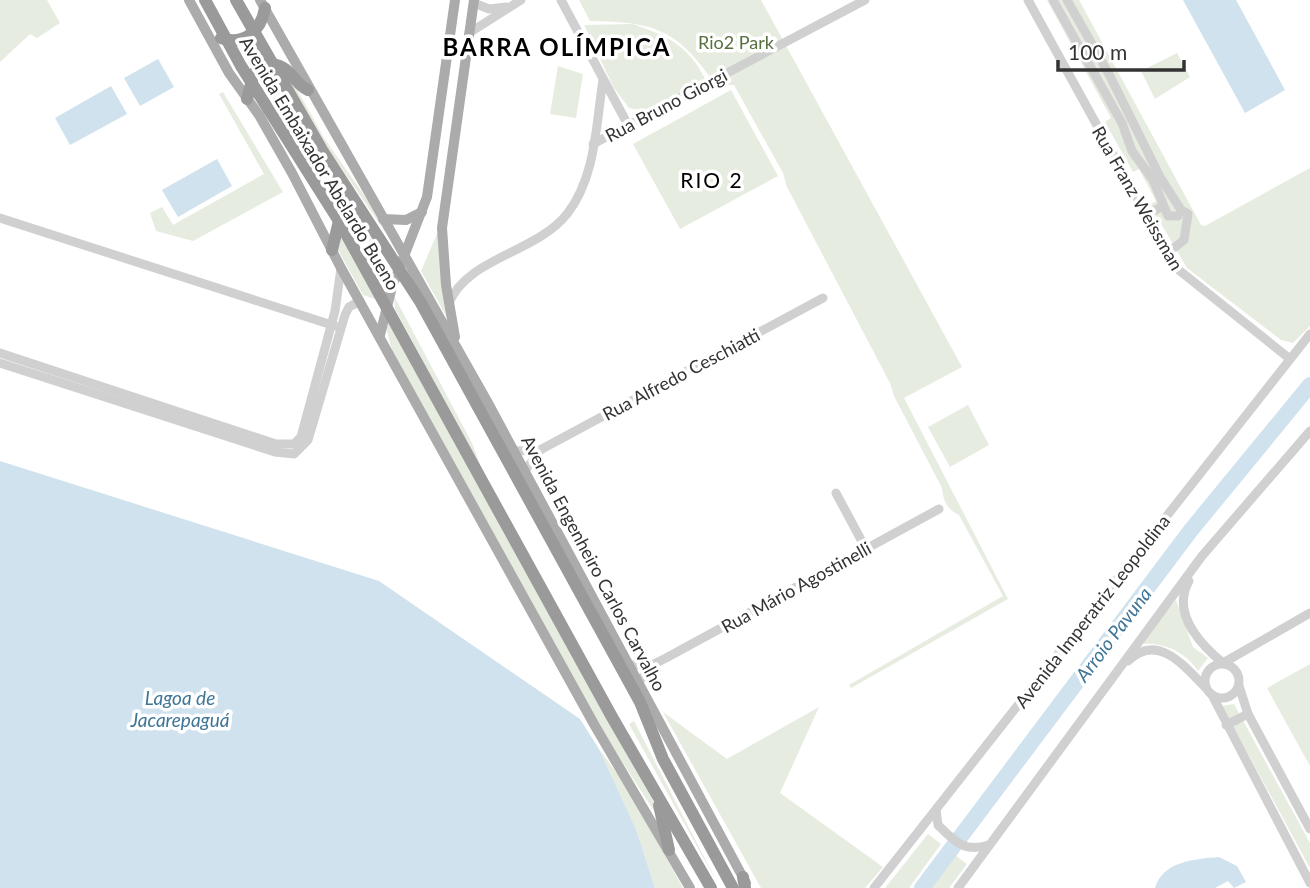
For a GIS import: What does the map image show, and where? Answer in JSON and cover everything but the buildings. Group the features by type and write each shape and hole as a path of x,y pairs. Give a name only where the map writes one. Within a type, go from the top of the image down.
{"highway":[{"path":"196,0 211,29 226,40 241,40 254,33 263,18 262,4"},
{"name":"Avenida Embaixador Abelardo Bueno","path":"205,0 250,80 339,221 386,306"},
{"name":"Avenida Embaixador Abelardo Bueno","path":"236,0 322,150 402,262"},
{"path":"247,99 250,80 258,69 272,64 287,69 299,85 308,90"},
{"path":"332,250 339,221"},
{"name":"Avenida Engenheiro Carlos Carvalho","path":"402,262 634,691 663,759 733,888"},
{"path":"386,306 612,717 711,888"},
{"path":"656,791 669,850"}],"main road":[{"name":"Avenida Embaixador Abelardo Bueno","path":"189,0 229,73 292,173 341,268 380,335"},
{"path":"455,0 430,180 422,212 386,306 380,335 595,726 690,888"},
{"path":"457,347 449,303 442,228 474,1"},
{"name":"Avenida Embaixador Abelardo Bueno","path":"262,4 383,219 402,262"},
{"path":"448,53 469,33"},
{"path":"383,219 406,220 422,212"},
{"name":"Avenida Engenheiro Carlos Carvalho","path":"402,262 457,347 746,884"}],"street":[{"path":"469,33 521,0"},
{"path":"561,0 628,125"},
{"name":"Rua Bruno Giorgi","path":"449,303 455,288 466,277 534,242 568,213 586,180 593,144 865,0"},
{"name":"Rua Franz Weissman","path":"1028,0 1166,254 1183,276 1290,359"},
{"path":"1053,0 1122,123 1132,151 1153,180 1168,216 1181,215"},
{"path":"1067,0 1110,76 1188,231 1184,240 1166,254"},
{"path":"474,1 489,9 511,6"},
{"path":"593,144 603,79"},
{"path":"1144,216 1163,206"},
{"path":"0,218 337,327"},
{"path":"0,353 139,403 294,454 308,440 337,327 341,268"},
{"name":"Rua Alfredo Ceschiatti","path":"514,451 540,450 823,298"},
{"path":"337,327 348,309 360,301"},
{"name":"Avenida Imperatriz Leopoldina","path":"874,888 1310,334"},
{"path":"0,363 139,403"},
{"path":"958,888 1202,556 1310,431"},
{"name":"Rua Alfredo Ceschiatti","path":"525,471 540,450"},
{"path":"836,493 866,549"},
{"name":"Rua Mário Agostinelli","path":"639,682 652,665 939,509"},
{"path":"1202,556 1184,590 1183,600 1197,640 1223,663 1236,670 1248,714 1310,829"},
{"path":"1310,613 1209,669 1205,678 1226,725 1310,883"},
{"path":"1114,674 1139,652 1157,649 1173,656 1209,691 1227,698 1239,686"},
{"name":"Rua Mário Agostinelli","path":"630,665 652,665"},
{"path":"1226,725 1248,714"},
{"path":"936,810 938,825 964,846 974,849 990,844"}],"green space":[{"path":"0,0 47,0 60,23 37,38 30,34 0,62"},
{"name":"Rio2 Park","path":"579,0 761,0 962,367 904,398 1008,599 851,688 849,685 1003,596 959,515 947,504 942,488 894,396 890,383 787,187 783,173 734,85 716,85 689,52 664,33 632,24 590,21"},
{"path":"1047,0 1079,0 1201,225 1205,226 1310,168 1310,326 1293,343 1281,340 1187,268 1150,205 1156,201 1139,169 1133,172 1105,122 1111,118"},
{"path":"633,24 675,43 691,58 705,79 647,111 629,108 614,88 584,25"},
{"path":"1177,53 1190,77 1155,99 1141,71"},
{"path":"558,66 583,74 576,118 550,114"},
{"path":"268,73 391,272 390,278 260,76"},
{"path":"286,76 292,80 324,138 383,222 399,252 324,143"},
{"path":"731,90 778,176 680,229 633,144"},
{"path":"223,92 283,192 193,241 156,231 150,213 162,207 173,225 264,174 219,94"},
{"path":"440,227 449,321 421,271"},
{"path":"341,236 378,300 363,295 338,250"},
{"path":"394,296 472,443 482,470 395,309"},
{"path":"389,323 646,782 658,817 598,725 392,350 386,328"},
{"path":"968,405 989,445 950,467 928,427"},
{"path":"1176,600 1193,647 1208,658 1198,671 1187,658 1173,649 1140,644"},
{"path":"1310,664 1310,766 1267,688"},
{"path":"1234,704 1310,843 1310,868 1222,706"},
{"path":"819,707 780,793 883,867 865,888 761,888 663,712 727,759"},
{"path":"634,721 719,886 629,724"},
{"path":"599,749 630,791 683,888 655,888 636,829"},
{"path":"928,834 941,844 909,888 885,888"},
{"path":"955,855 967,864 949,888 931,888"}],"water":[{"path":"1183,0 1236,0 1285,90 1245,113"},
{"path":"158,59 174,87 140,106 124,78"},
{"path":"111,86 127,114 70,145 55,118"},
{"path":"217,159 232,186 178,217 162,190"},
{"name":"Lagoa de Jacarepaguá","path":"0,461 379,581 580,719 599,749 636,829 655,888 0,888"},
{"path":"1219,857 1237,866 1246,882 1234,888 1228,881 1215,888 1155,888 1159,879 1172,867 1190,861"}],"waterway":[{"name":"Arroio Pavuna","path":"922,888 1191,530 1310,385"}],"district":[{"name":"BARRA OLÍMPICA","path":"557,46"},
{"name":"RIO 2","path":"712,179"}]}
